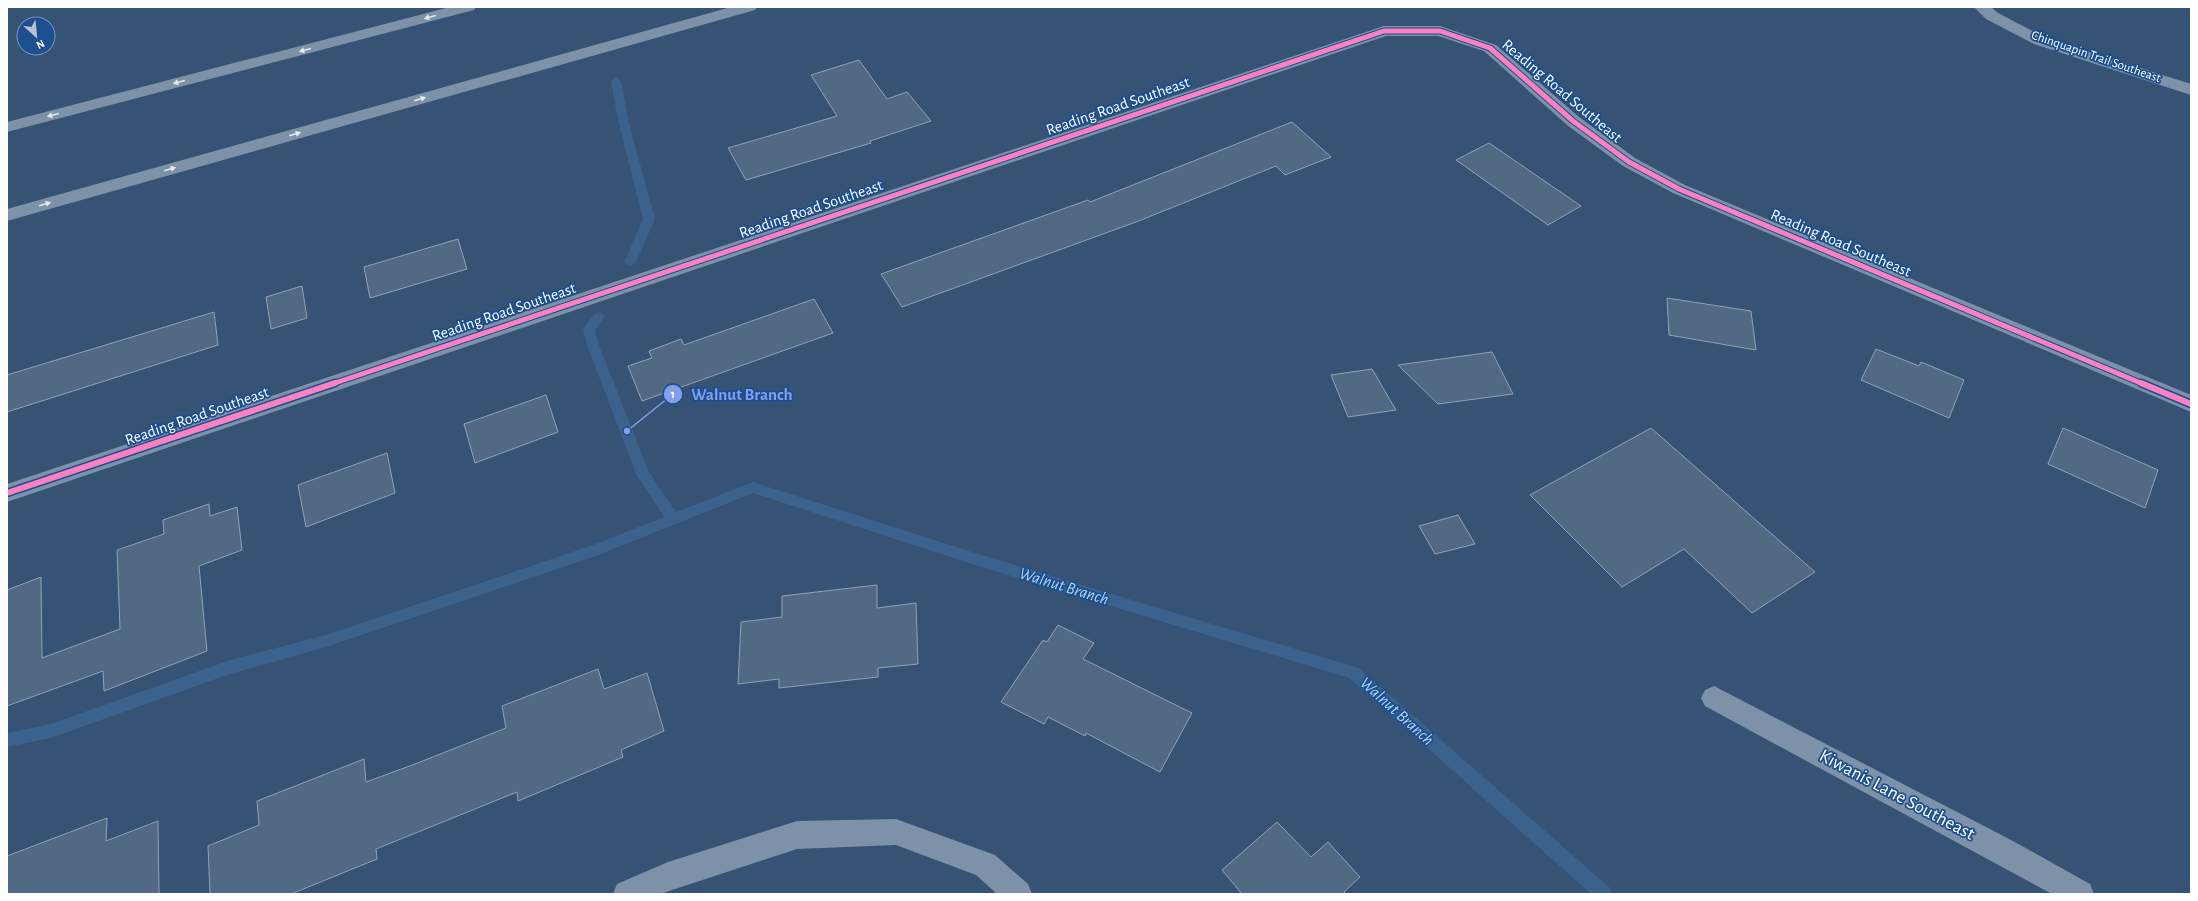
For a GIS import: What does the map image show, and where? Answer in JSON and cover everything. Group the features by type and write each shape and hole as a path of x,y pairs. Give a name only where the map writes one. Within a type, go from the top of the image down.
{"highway":[{"path":"7,127 468,7"},
{"path":"7,215 749,7"}],"street":[{"name":"Chinquapin Trail Southeast","path":"1982,7 1992,16 2040,40 2191,90"},
{"name":"Reading Road Southeast","path":"7,493 1384,31 1440,31 1490,48 1573,122 1629,162 1679,189 2191,404"},
{"name":"Kiwanis Lane Southeast","path":"1714,698 2003,851 2080,894"},
{"path":"627,894 668,876 797,835 896,832 985,865 1018,894"}],"building":[{"path":"859,60 887,99 907,92 931,121 870,141 871,143 746,180 728,148 837,116 811,75"},
{"path":"1292,122 1331,157 1285,175 1276,166 1136,222 902,307 881,274 1088,200 1090,202"},
{"path":"1489,143 1581,206 1548,225 1456,160"},
{"path":"458,239 467,269 370,298 364,267"},
{"path":"302,286 307,318 271,329 266,297"},
{"path":"1667,298 1751,311 1756,350 1669,335"},
{"path":"814,299 833,333 642,401 628,366 652,358 649,351 681,339 684,345"},
{"path":"214,312 218,345 7,412 7,375"},
{"path":"1876,349 1919,366 1921,362 1964,380 1949,418 1861,380"},
{"path":"1492,352 1513,394 1438,404 1398,365"},
{"path":"1372,369 1396,410 1348,417 1331,375"},
{"path":"546,395 558,432 475,463 464,424"},
{"path":"1651,428 1815,572 1752,613 1684,549 1622,587 1530,495"},
{"path":"2063,428 2158,470 2145,508 2048,464"},
{"path":"387,453 395,493 306,527 298,485"},
{"path":"209,504 210,516 237,507 242,550 199,566 207,651 104,691 103,671 7,706 7,590 41,577 42,658 120,629 117,550 164,534 163,520"},
{"path":"1458,515 1475,544 1435,554 1419,526"},
{"path":"877,585 877,608 916,603 918,664 878,668 878,677 779,688 779,679 738,684 741,622 782,617 782,596"},
{"path":"1058,625 1094,643 1083,659 1192,713 1160,772 1086,733 1085,736 1048,717 1044,724 1001,702 1043,640 1047,642"},
{"path":"598,669 604,689 647,673 664,731 621,750 623,757 518,801 517,792 376,849 377,859 291,894 210,894 208,846 259,825 257,801 364,759 366,782 415,764 506,728 502,706"},
{"path":"107,818 106,841 158,821 159,894 7,894 7,856"},
{"path":"1277,822 1311,857 1328,842 1360,877 1344,892 1346,894 1242,894 1222,870"}],"waterway":[{"name":"Walnut Branch","path":"616,81 623,120 649,219 630,262"},
{"name":"Walnut Branch","path":"599,316 589,329 593,345 643,474 672,518"},
{"name":"Walnut Branch","path":"7,740 51,731 230,667 326,641 437,602 596,550 753,487 972,558 1354,673 1604,894"}],"cycle path":[{"path":"7,493 1384,31 1440,31 1490,48 1573,121 1629,162 1679,189 2191,404"}],"place":[{"name":"Walnut Branch","path":"627,431"}]}
